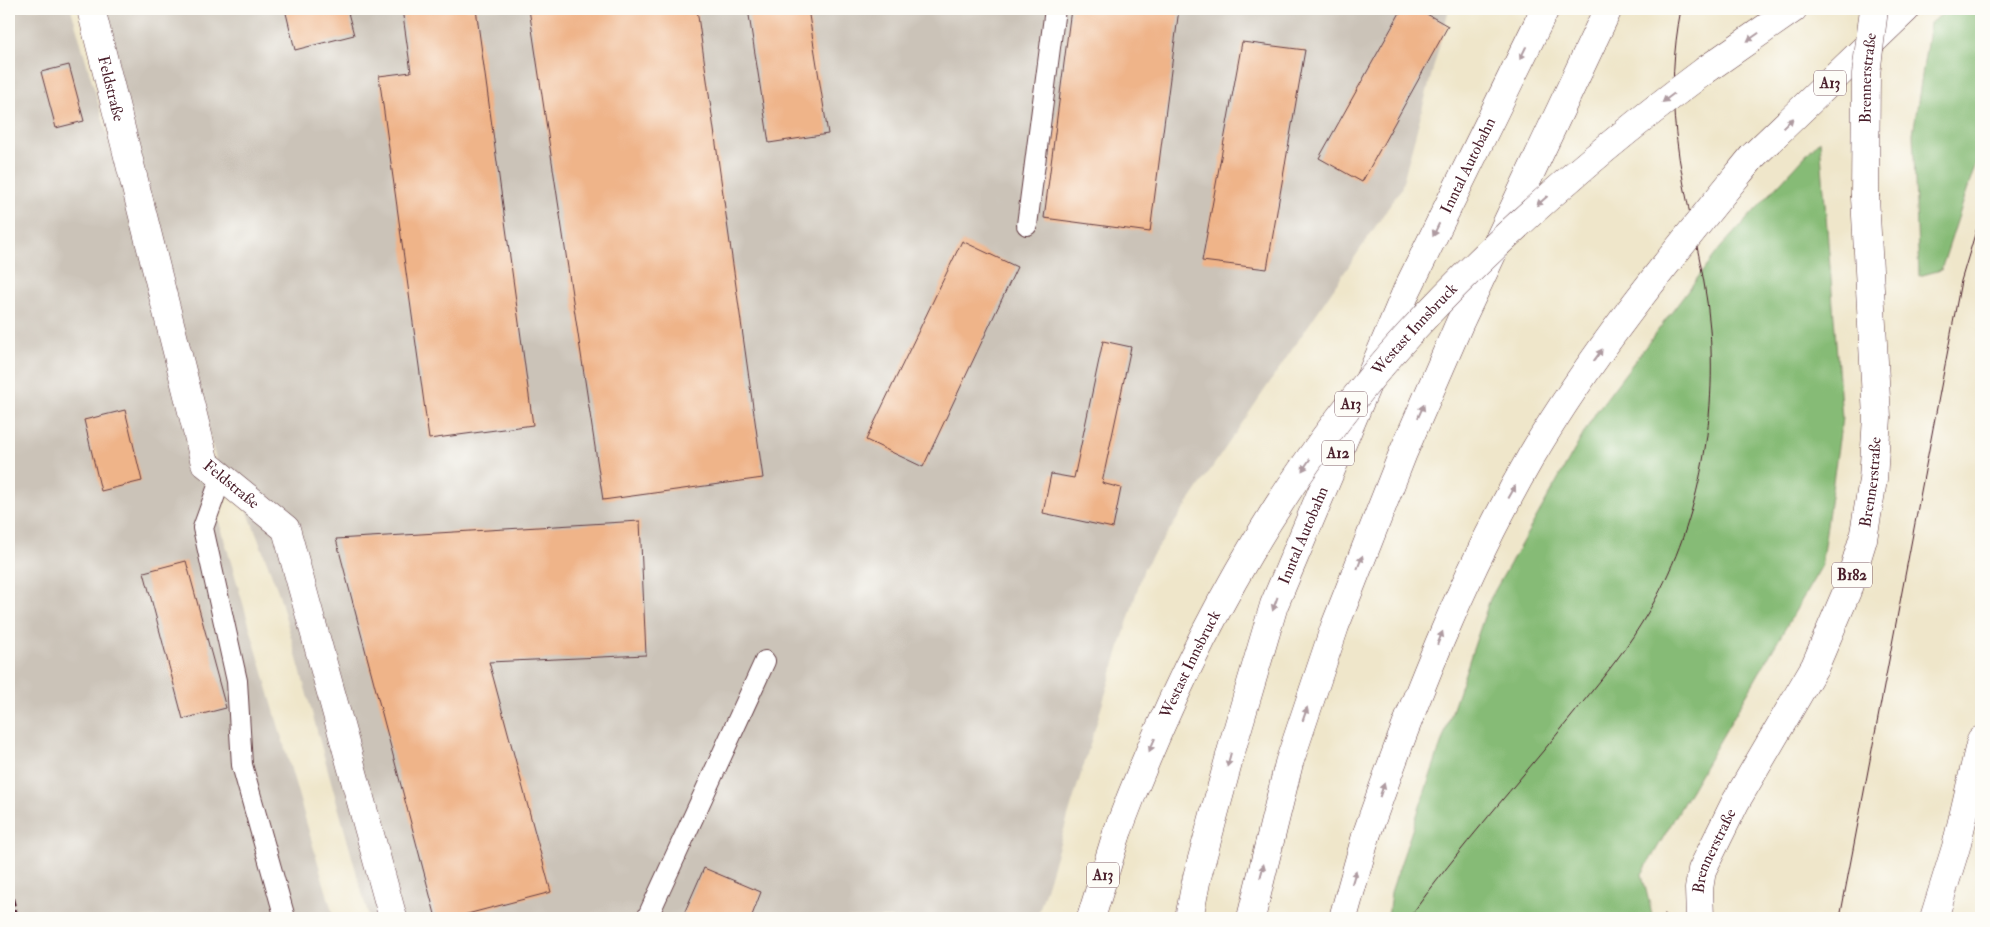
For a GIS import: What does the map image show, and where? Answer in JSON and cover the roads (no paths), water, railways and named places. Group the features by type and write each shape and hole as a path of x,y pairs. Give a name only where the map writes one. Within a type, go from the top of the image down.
{"main road":[{"name":"Feldstraße","path":"91,9 205,464 286,529 393,918"},
{"name":"Inntal Autobahn","path":"1189,918 1197,877 1274,605 1407,290 1545,9"},
{"path":"1250,918 1289,763 1335,626 1399,462 1460,322 1608,9"},
{"name":"Westast Innsbruck","path":"1091,918 1117,833 1176,688 1218,605 1264,528 1314,453 1408,335 1470,270 1537,206 1605,148 1707,69 1793,9"},
{"name":"Brennerstraße","path":"1700,918 1699,889 1702,870 1735,803 1815,666 1847,591 1863,539 1873,480 1878,417 1865,197 1866,74 1874,9"},
{"name":"A13","path":"1343,918 1366,836 1414,700 1450,614 1532,455 1581,379 1634,305 1754,156 1906,9"},
{"path":"1934,918 1956,847 1981,740"}],"lane":[{"path":"1027,225 1056,9"},
{"path":"221,478 203,528 237,681 242,764 286,918"},
{"path":"646,918 765,661"}],"tram line":[{"path":"1409,918 1448,866 1608,672 1625,648 1660,590 1676,555 1689,519 1699,482 1706,444 1711,367 1710,329 1704,280 1679,159 1674,118 1676,40 1681,9"},
{"path":"1840,918 1961,281 1981,214"}],"railway":[{"path":"9,886 17,918"}]}
